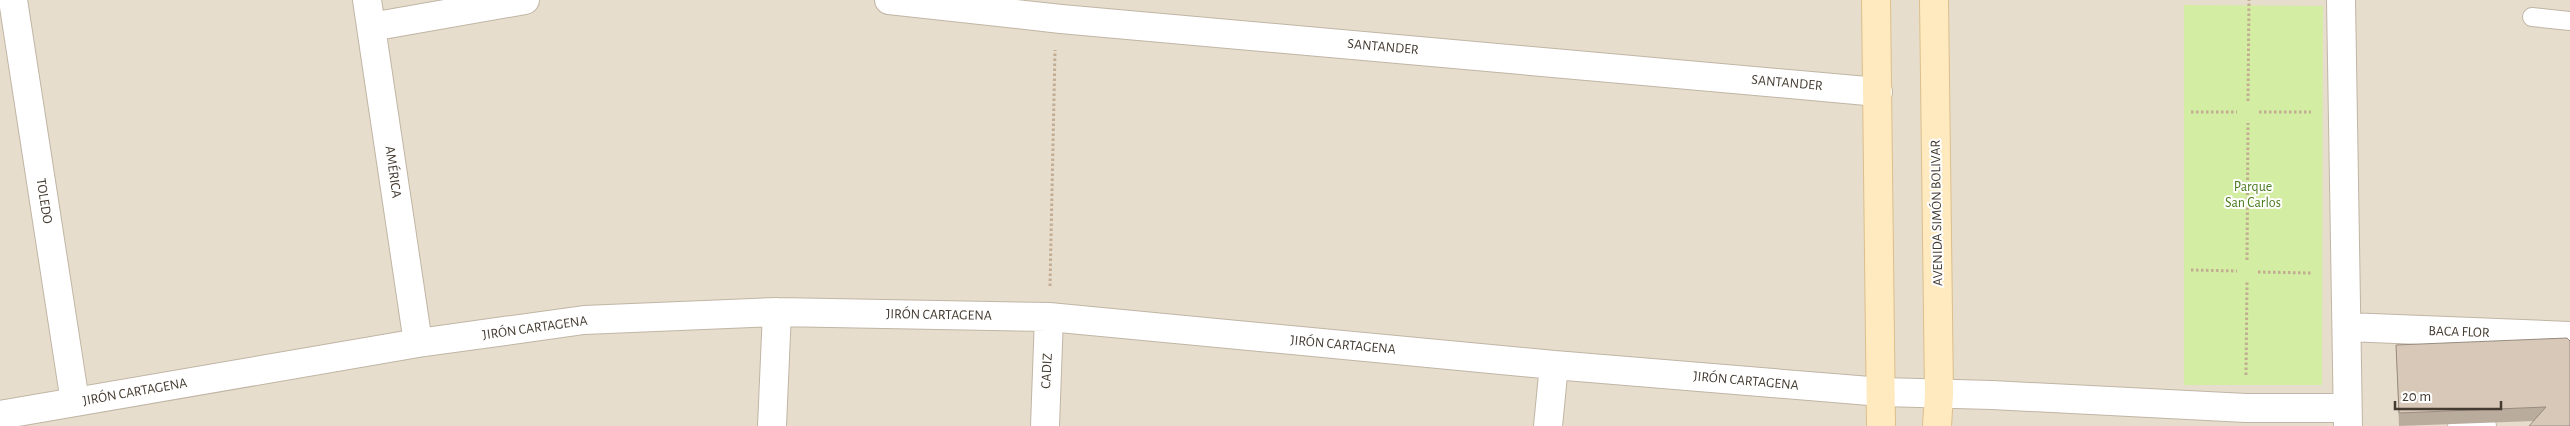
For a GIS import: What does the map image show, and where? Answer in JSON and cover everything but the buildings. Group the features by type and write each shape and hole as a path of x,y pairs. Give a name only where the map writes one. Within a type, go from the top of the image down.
{"main road":[{"path":"1876,0 1881,426"},
{"name":"AVENIDA SIMÓN BOLIVAR","path":"1934,0 1939,394 1937,426"}],"street":[{"name":"TOLEDO","path":"14,0 75,402"},
{"name":"AMÉRICA","path":"367,0 418,344"},
{"path":"371,27 525,0"},
{"name":"SANTANDER","path":"889,0 1062,9 1878,92"},
{"path":"1882,392 2246,408 2347,417 2341,0"},
{"name":"JIRÓN CARTAGENA","path":"0,415 418,344 584,320 777,312 1049,317 1554,364 1882,392"},
{"path":"772,426 777,312"},
{"name":"CADIZ","path":"1044,426 1049,317"},
{"name":"BACA FLOR","path":"2347,327 2570,336"},
{"path":"1548,426 1554,364"}],"lane":[{"path":"2532,16 2570,21"},
{"path":"2457,426 2487,426"}],"path":[{"path":"2248,102 2249,0"},
{"path":"1049,317 1056,40 1062,9"},
{"path":"2191,112 2237,112"},
{"path":"2259,112 2343,112"},
{"path":"2247,260 2248,123"},
{"path":"2191,270 2237,272"},
{"path":"2258,272 2346,274"},
{"path":"2246,408 2247,282"}],"shaded area":[{"path":"0,0 2570,0 2570,426 0,426"}],"green space":[{"name":"Parque San Carlos","path":"2184,5 2323,6 2322,385 2184,385"}]}
